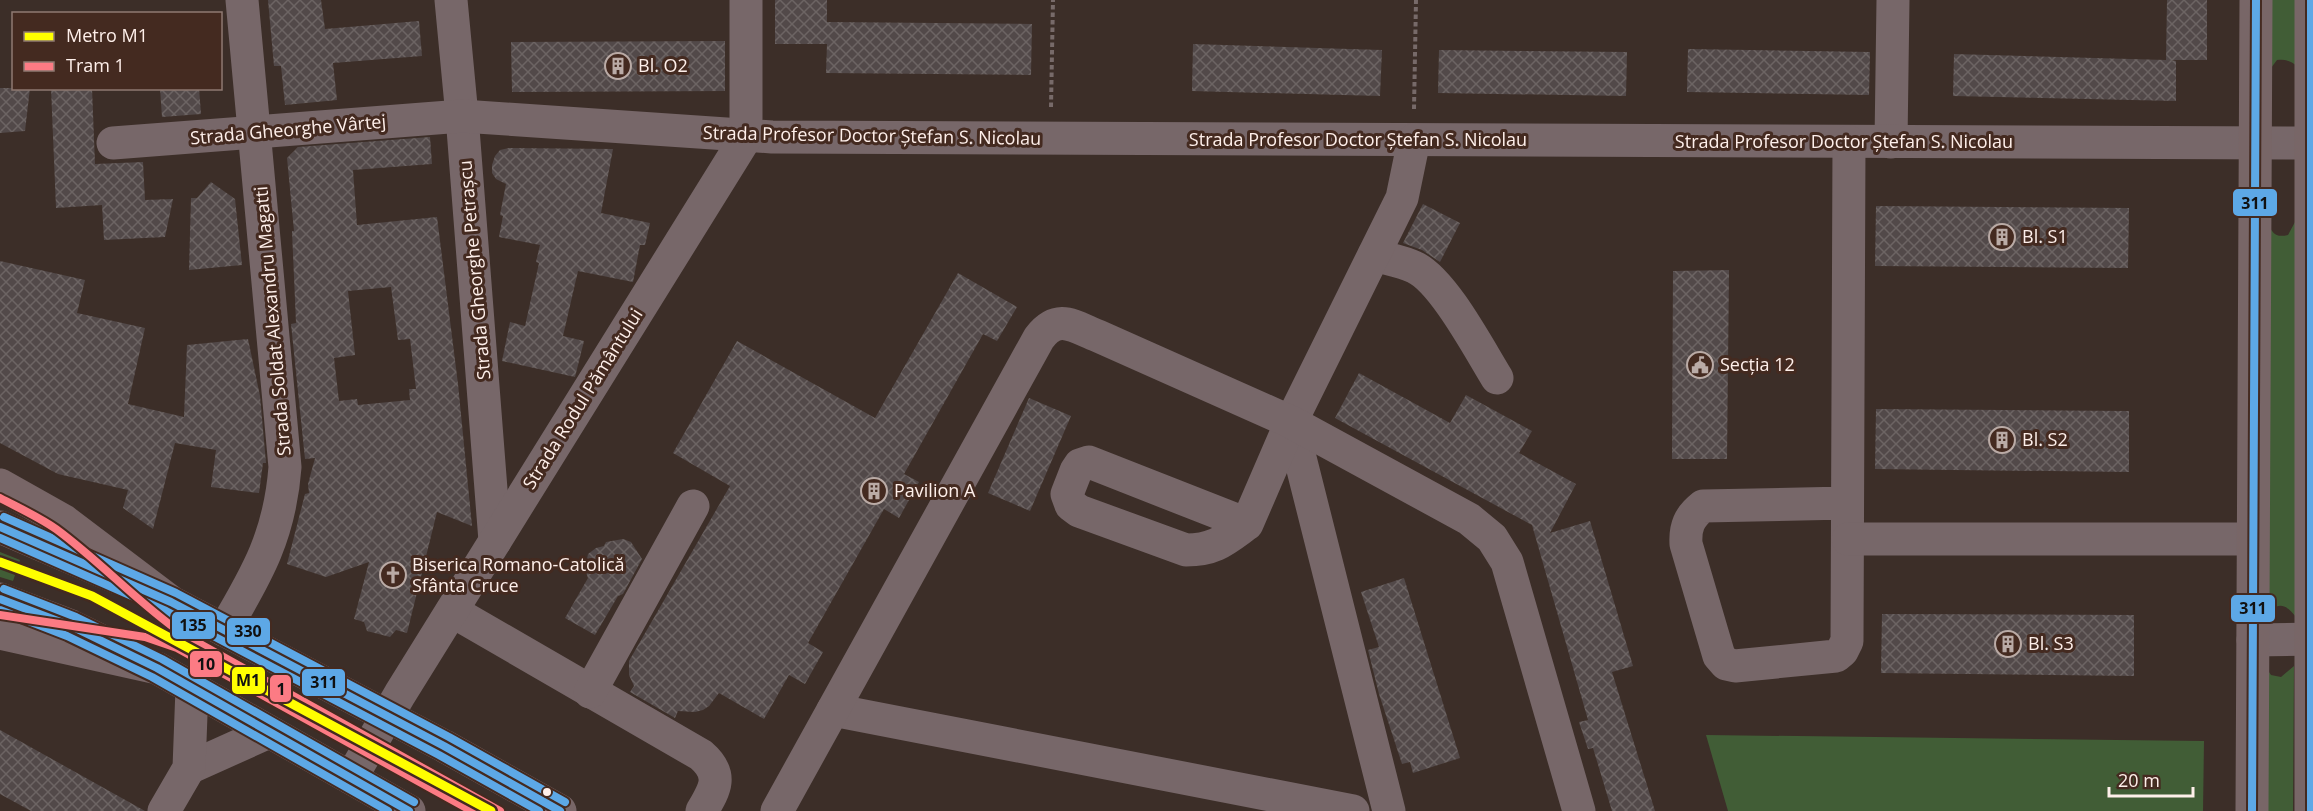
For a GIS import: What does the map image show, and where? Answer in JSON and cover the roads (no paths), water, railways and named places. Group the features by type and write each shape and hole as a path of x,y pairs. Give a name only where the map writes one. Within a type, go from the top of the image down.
{"main road":[{"path":"2252,811 2256,0"},
{"path":"2311,0 2311,811"},
{"path":"0,485 64,521 171,602"},
{"path":"0,527 171,602 387,716 560,811"},
{"path":"0,598 71,626 157,668 409,811"},
{"path":"0,633 157,668"}],"street":[{"name":"Strada Soldat Alexandru Magatti","path":"224,630 270,547 283,496 285,467 242,0"},
{"name":"Strada Gheorghe Petrașcu","path":"451,0 495,541"},
{"path":"746,0 746,137"},
{"path":"1891,142 1893,0"},
{"name":"Strada Gheorghe Vârtej","path":"113,143 462,116"},
{"name":"Strada Profesor Doctor Ștefan S. Nicolau","path":"462,116 746,137 2311,143"},
{"name":"Strada Rodul Pământului","path":"351,778 387,716 746,137"},
{"path":"1247,524 1089,462 1080,465 1067,494 1071,505 1079,511 1186,550 1202,550 1218,545 1247,524 1290,422 1402,198 1413,140"},
{"path":"1847,503 1703,506 1692,515 1685,530 1686,544 1719,656 1726,664 1735,666 1836,656 1842,651 1847,641 1849,142"},
{"path":"1374,255 1414,266 1440,287 1497,378"},
{"path":"777,811 1039,338 1047,328 1055,323 1068,324 1098,336 1290,422 1469,519 1492,537 1507,562 1579,811"},
{"path":"1290,422 1389,811"},
{"path":"590,692 693,507"},
{"path":"1848,540 2252,539"},
{"path":"452,611 701,755 710,763 715,772 716,785 702,811"},
{"path":"2253,640 2312,639"},
{"path":"164,811 189,768 192,688"},
{"path":"833,710 1353,811"},
{"path":"189,768 269,732"}],"metro line":[{"name":"M1","path":"0,562 92,596 491,811"}],"tram line":[{"name":"1","path":"0,498 56,529 184,635 500,811"}],"place":[{"name":"Bl. O2","path":"618,66"},
{"name":"Bl. S1","path":"2002,237"},
{"name":"Secția 12","path":"1700,365"},
{"name":"Bl. S2","path":"2002,440"},
{"name":"Pavilion A","path":"874,491"},
{"name":"Biserica Romano-Catolică Sfânta Cruce","path":"393,575"},
{"name":"Bl. S3","path":"2008,644"}]}
